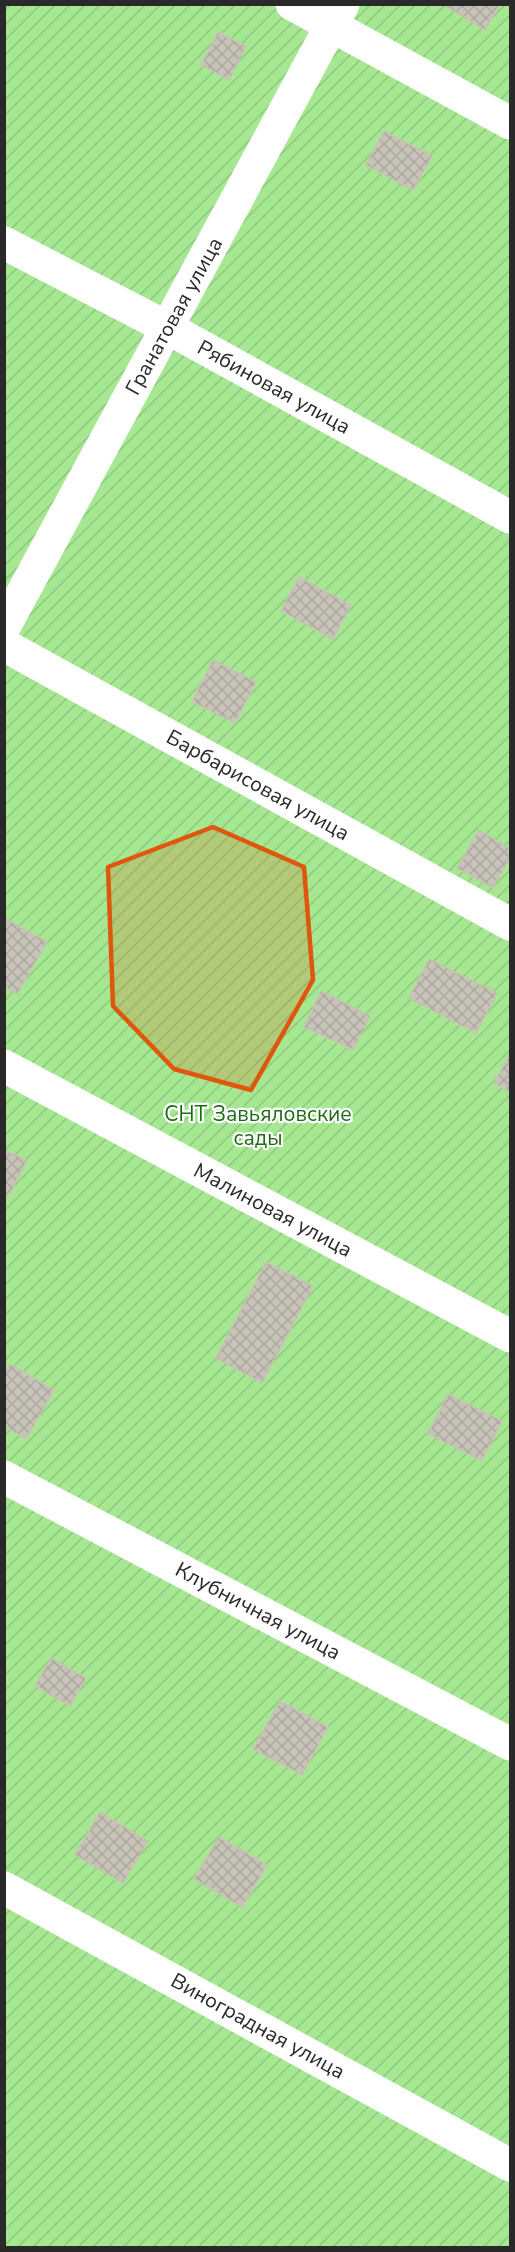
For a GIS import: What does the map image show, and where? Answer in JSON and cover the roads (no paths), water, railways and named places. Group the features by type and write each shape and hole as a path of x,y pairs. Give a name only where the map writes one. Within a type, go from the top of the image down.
{"street":[{"path":"292,4 337,15 510,123"},
{"name":"Гранатовая улица","path":"4,627 337,15"},
{"name":"Рябиновая улица","path":"4,243 168,328 510,517"},
{"name":"Барбарисовая улица","path":"4,645 510,924"},
{"name":"Малиновая улица","path":"4,1066 510,1336"},
{"name":"Клубничная улица","path":"4,1478 510,1744"},
{"name":"Виноградная улица","path":"4,1888 510,2165"}],"park label":[{"name":"СНТ Завьяловские сады","path":"258,1126"}]}
